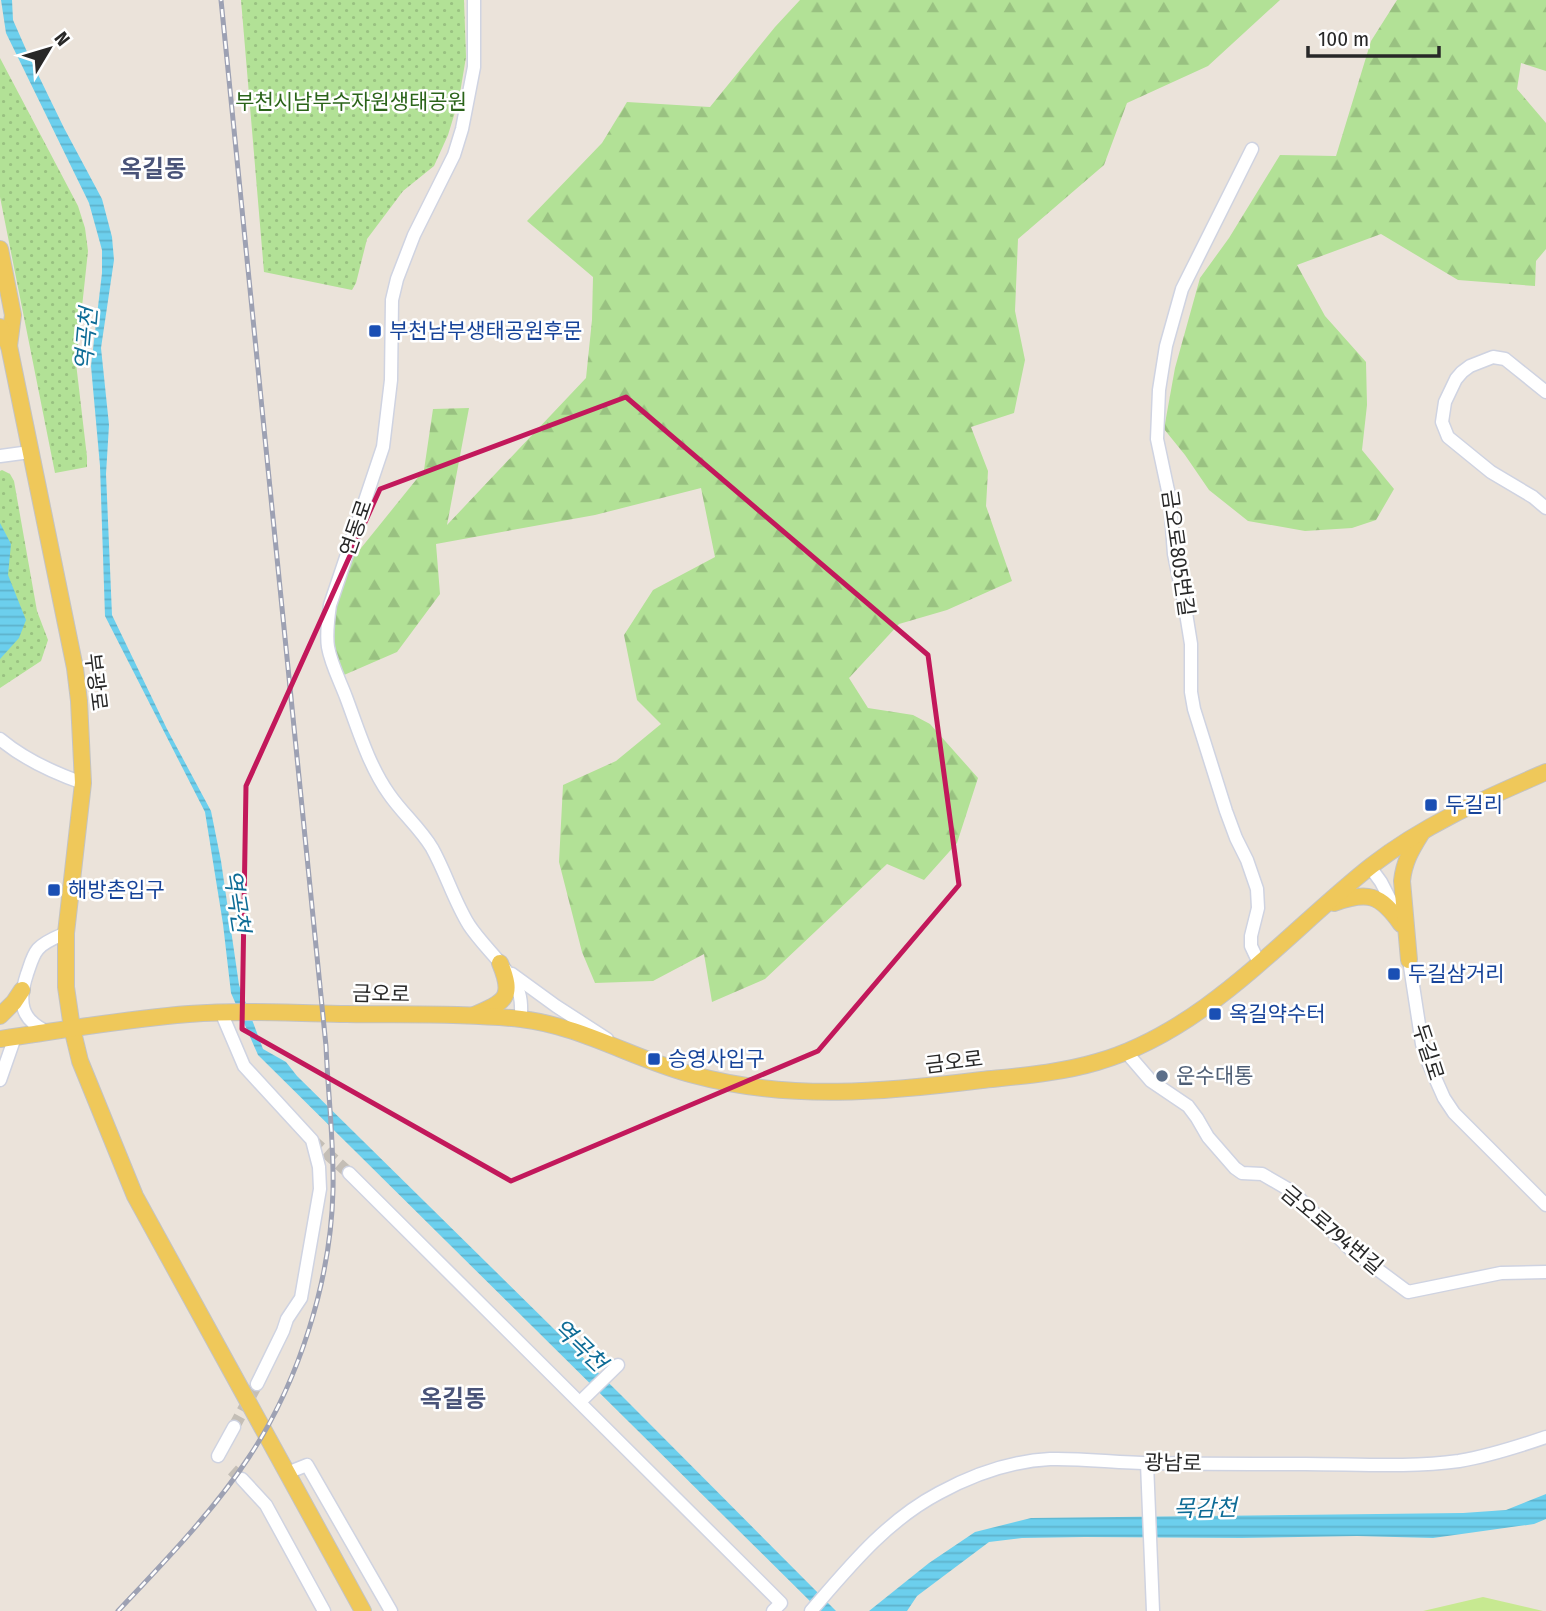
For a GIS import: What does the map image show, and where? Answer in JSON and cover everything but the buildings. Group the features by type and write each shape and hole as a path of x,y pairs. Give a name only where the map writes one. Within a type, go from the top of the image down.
{"main road":[{"name":"부광로","path":"0,249 13,315 9,345"},
{"name":"부광로","path":"0,327 9,345 75,668 79,701 83,783 66,933 66,987 80,1061 135,1196 363,1611"},
{"name":"금오로","path":"224,1012 521,1019 561,1026 687,1074 726,1084 797,1092 887,1091 1027,1075 1096,1062 1155,1038 1194,1014 1259,963 1370,867 1402,843 1458,811 1546,772"},
{"path":"1409,960 1403,869 1424,829"},
{"path":"1325,906 1349,898 1377,898 1401,924"},
{"path":"473,1016 498,1004 504,997 507,982 500,963"},
{"path":"0,1016 22,990"},
{"path":"7,1038 116,1021 224,1012"}],"street":[{"name":"연동로","path":"474,0 474,67 468,103 454,155 414,235 397,279 392,300 391,380 383,447 330,605 328,648 365,746 388,793 430,846 467,922 519,992 521,1019"},
{"name":"금오로805번길","path":"1252,149 1181,289 1166,346 1159,390 1157,439 1171,500 1174,554 1191,644 1191,692 1194,709 1229,820 1257,889 1258,908 1251,946 1259,963"},
{"path":"1546,392 1504,359 1493,357 1471,366 1456,379 1445,402 1442,422 1448,437 1491,472 1533,496 1546,508"},
{"path":"0,456 30,452"},
{"path":"0,739 60,775 83,783"},
{"name":"두길로","path":"1370,867 1389,896 1401,924 1422,1044 1444,1098 1468,1127 1546,1205"},
{"path":"48,1032 38,1028 24,1011 22,990 33,957 39,948 66,933"},
{"path":"500,963 517,979 555,1006 625,1051"},
{"path":"224,1012 244,1066 312,1140 319,1167 320,1189 301,1298 287,1319 257,1384"},
{"path":"0,1080 7,1038"},
{"name":"금오로794번길","path":"1126,1052 1151,1081 1188,1106 1208,1137 1235,1168 1242,1173 1262,1174 1293,1192 1350,1250 1408,1292 1501,1273 1546,1272"},
{"path":"349,1173 780,1603 775,1611"},
{"path":"580,1402 618,1365"},
{"path":"218,1456 234,1427"},
{"name":"광남로","path":"811,1611 881,1534 904,1514 940,1492 1000,1468 1049,1459 1147,1463 1406,1465 1490,1455 1546,1437"},
{"path":"1147,1463 1153,1611"},
{"path":"288,1473 307,1465 391,1611"},
{"path":"242,1479 266,1505 324,1611"}],"highlighted area":[{"path":"626,397 928,655 959,885 818,1051 511,1181 242,1029 246,786 380,489"}],"green space":[{"name":"부천시남부수자원생태공원","path":"241,0 464,0 466,57 459,99 448,135 434,166 403,191 367,239 352,290 264,272"},
{"path":"800,0 1280,0 1208,66 1127,103 1104,165 1018,239 1015,311 1025,360 1014,413 971,427 988,471 986,506 1012,581 947,610 899,624 849,678 868,708 913,715 930,724 978,778 957,843 924,880 887,864 765,979 712,1002 704,954 653,981 595,983 582,952 559,862 563,785 616,761 661,724 637,700 624,635 653,590 715,557 701,488 595,515 436,544 440,594 397,652 344,675 335,649 332,628 338,598 353,558 424,470 433,409 469,408 447,525 586,378 593,277 527,221 602,143 627,102 710,107"},
{"path":"1397,0 1546,0 1546,71 1521,63 1517,89 1546,123 1546,249 1536,261 1535,286 1458,280 1381,234 1297,265 1325,316 1366,362 1367,405 1362,450 1394,489 1376,520 1352,528 1305,531 1248,521 1209,490 1164,429 1175,368 1200,278 1229,238 1280,155 1336,156 1371,41"},
{"path":"0,58 78,206 85,228 88,251 76,363 87,467 55,473 0,197"},
{"path":"0,471 10,474 14,481 37,611 48,640 41,661 0,688"},
{"path":"1483,1597 1543,1611 1423,1611"}],"water":[{"path":"1,0 12,0 13,20 64,128 102,199 112,237 114,260 101,348 109,425 106,474 112,615 167,729 211,811 239,985 263,1049 286,1062 297,1076 836,1611 820,1611 258,1055 231,993 205,812 105,616 100,466 91,366 102,273 102,250 89,203 6,33"},
{"path":"0,523 11,544 8,575 26,620 19,638 0,659"},
{"name":"목감천","path":"1546,1494 1546,1519 1534,1524 1433,1538 1085,1537 1022,1538 989,1542 917,1596 907,1611 869,1611 929,1563 975,1532 1031,1518 1463,1513 1506,1510"}],"tunnel":[{"path":"312,1140 349,1173"},
{"path":"234,1427 257,1384"},
{"path":"232,1470 242,1479"}],"railway":[{"path":"118,1611 187,1537 219,1498 267,1428 283,1396 309,1329 319,1294 331,1224 333,1154 326,1046 221,0"}],"place":[{"name":"부천남부생태공원후문","path":"375,331"},
{"name":"두길리","path":"1431,805"},
{"name":"해방촌입구","path":"54,890"},
{"name":"두길삼거리","path":"1394,974"},
{"name":"옥길약수터","path":"1215,1014"},
{"name":"승영사입구","path":"654,1059"},
{"name":"운수대통","path":"1162,1076"}],"district":[{"name":"옥길동","path":"153,169"},
{"name":"옥길동","path":"453,1399"}],"water label":[{"name":"역곡천","path":"86,339"},
{"name":"역곡천","path":"237,901"},
{"name":"역곡천","path":"580,1345"}]}
